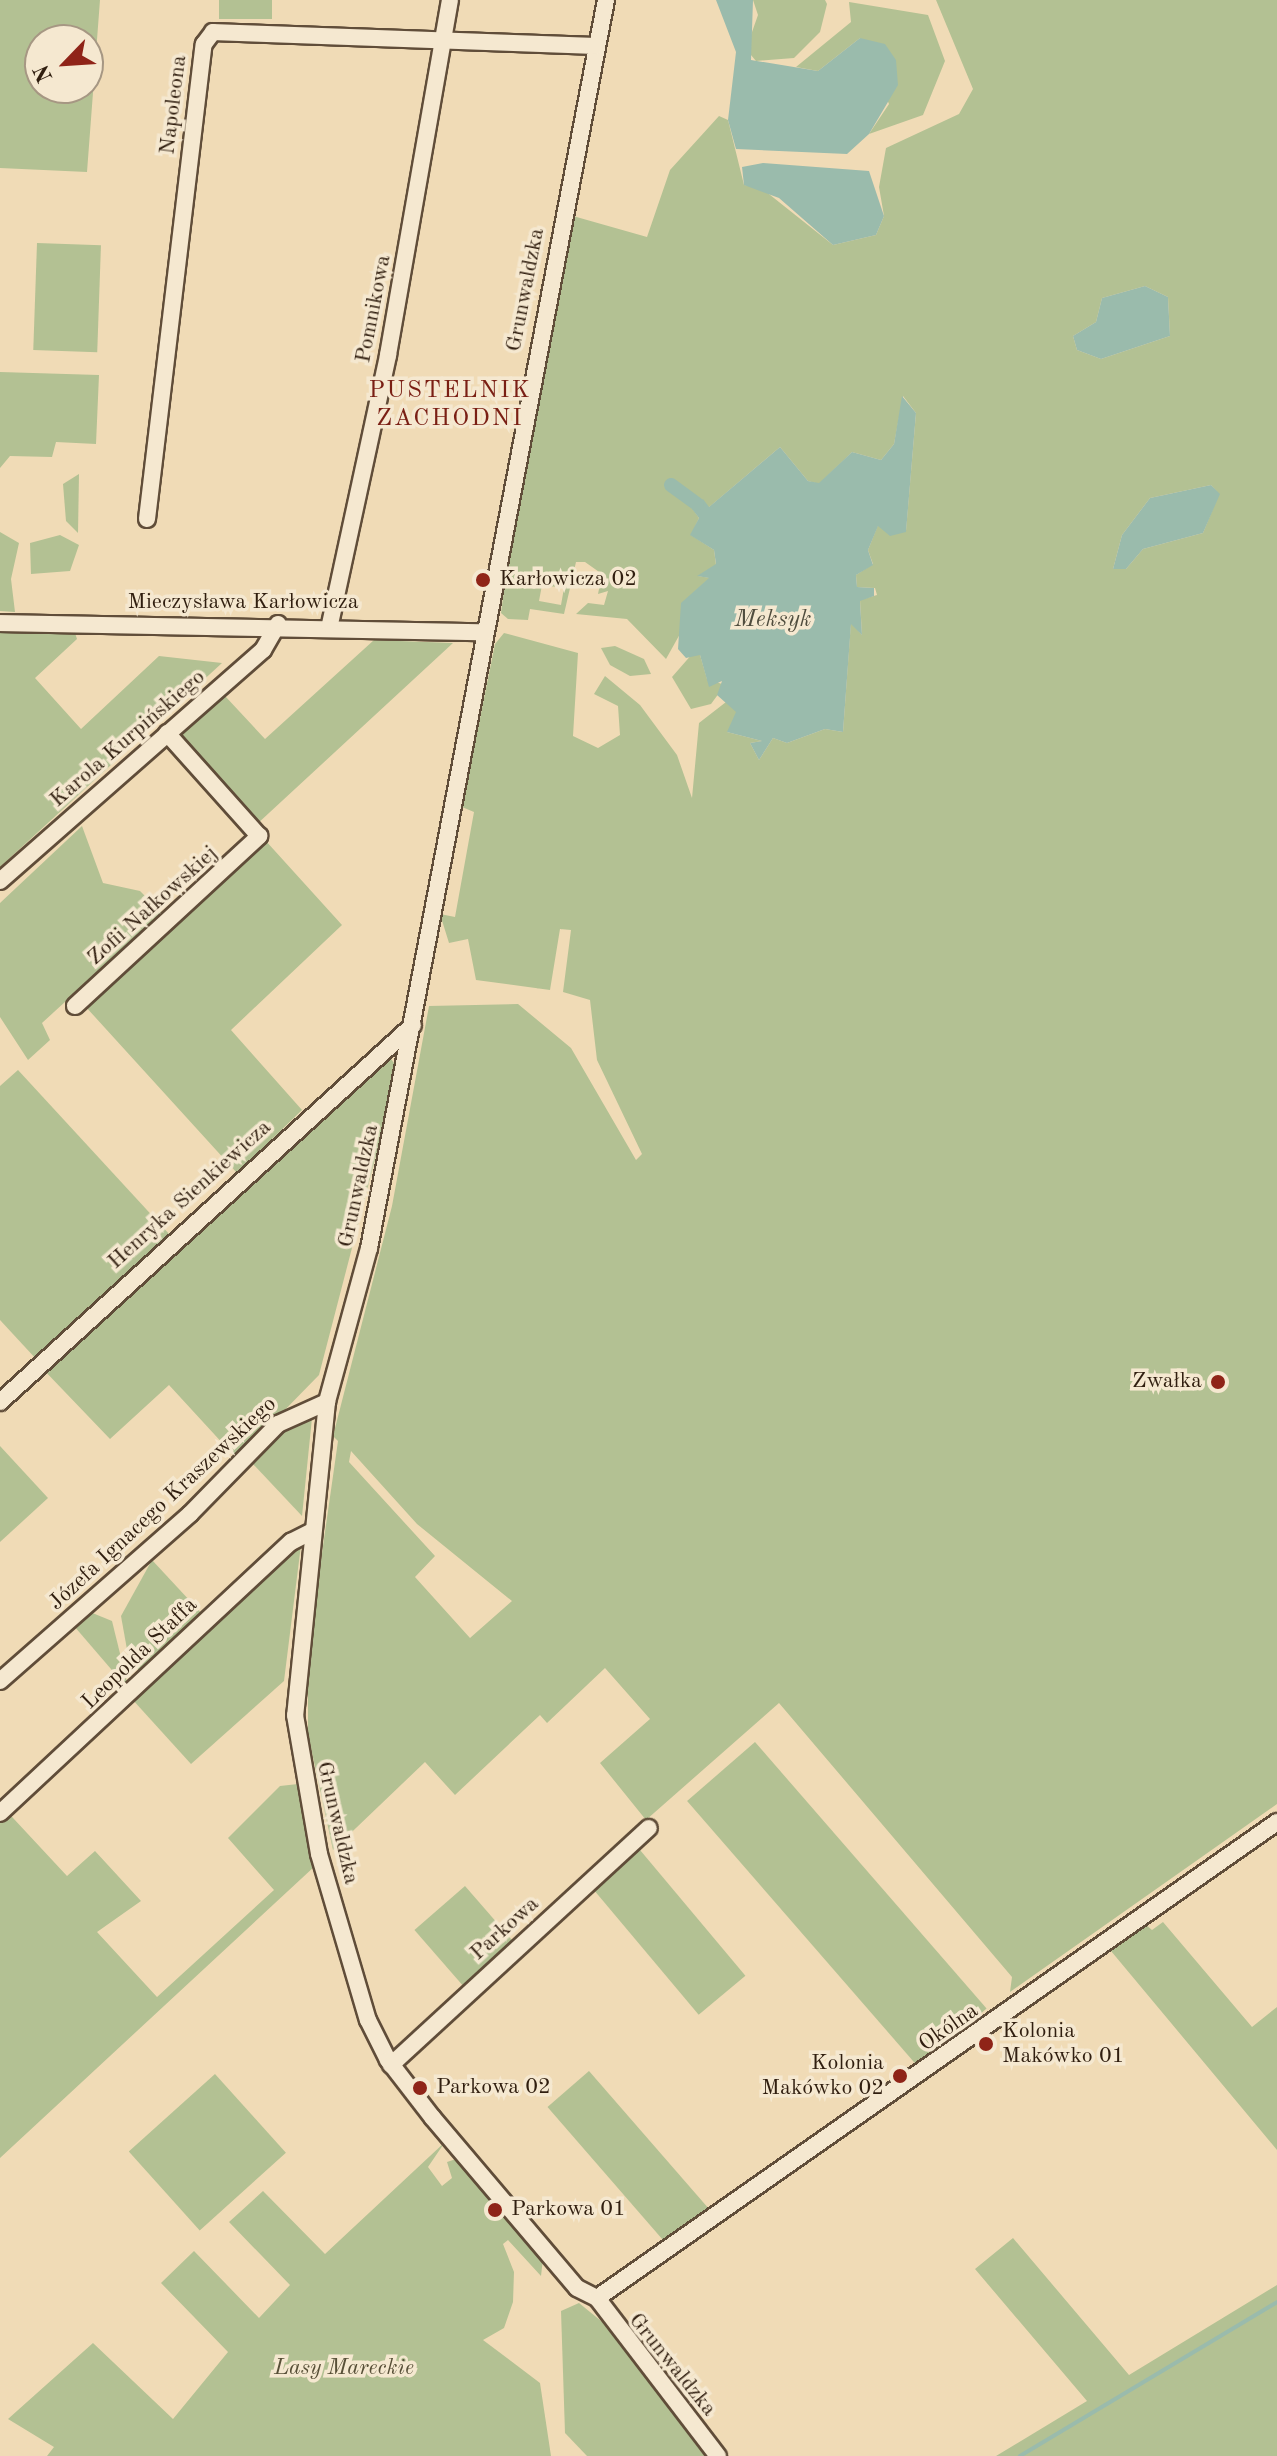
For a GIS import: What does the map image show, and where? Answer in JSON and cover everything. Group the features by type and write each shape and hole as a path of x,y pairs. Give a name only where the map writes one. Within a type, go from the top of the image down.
{"street":[{"name":"Pomnikowa","path":"330,624 447,42 450,0"},
{"name":"Grunwaldzka","path":"606,0 369,1248 327,1402 296,1698 302,1770 346,1951 391,2065 577,2288 601,2297 718,2456"},
{"name":"Napoleona","path":"147,519 204,44 225,29 447,42 595,46"},
{"name":"Mieczysława Karłowicza","path":"0,623 330,624 485,632"},
{"name":"Karola Kurpińskiego","path":"0,881 263,650 278,624"},
{"name":"Zofii Nałkowskiej","path":"75,1006 259,836 167,733"},
{"name":"Henryka Sienkiewicza","path":"0,1402 413,1025"},
{"name":"Józefa Ignacego Kraszewskiego","path":"0,1681 190,1514 278,1424 327,1402"},
{"name":"Leopolda Staffa","path":"0,1813 291,1542 313,1531"},
{"name":"Okólna","path":"601,2297 1277,1822"},
{"name":"Parkowa","path":"391,2065 649,1828"}],"green space":[{"path":"0,0 100,0 98,24 24,24 24,104 92,104 87,172 0,168"},
{"path":"219,0 272,0 272,19 219,19"},
{"path":"753,0 825,0 827,4 820,32 794,58 756,61 746,49 758,15"},
{"path":"936,0 1277,0 1277,1804 1010,1992 1012,1977 779,1703 646,1820 600,1763 650,1719 605,1668 547,1723 540,1715 455,1795 425,1762 333,1850 308,1734 308,1651 338,1441 333,1436 392,1206 429,1006 518,1004 571,1048 636,1160 642,1154 597,1060 590,1000 563,992 571,930 560,929 550,990 476,980 468,939 449,943 440,914 455,917 474,812 462,807 495,644 504,633 578,653 573,736 598,748 620,735 618,706 594,694 605,676 640,705 677,755 692,798 699,723 726,702 739,700 751,712 755,721 727,732 762,741 750,743 759,760 773,738 787,743 825,729 843,732 851,622 862,635 860,600 877,595 875,588 857,587 856,575 873,564 868,550 878,525 890,535 906,531 916,413 903,396 894,444 881,460 852,452 819,484 808,481 780,447 708,508 702,500 692,508 699,518 691,535 714,550 716,565 698,576 710,578 681,604 685,625 666,659 627,619 576,614 588,603 604,605 608,591 598,594 602,574 585,562 576,562 564,614 530,609 528,620 508,619 501,613 509,552 573,216 647,237 670,170 719,116 728,120 744,185 760,187 833,245 876,235 884,216 879,187 886,148 959,114 973,89","holes":["1145,286 1168,297 1170,336 1101,359 1077,350 1073,336 1096,322 1102,298","1211,485 1219,494 1203,533 1143,549 1126,569 1113,569 1122,535 1150,498","542,585 564,588 561,605 539,601","351,1451 417,1524 512,1601 470,1638 415,1577 435,1556 349,1462"]},
{"path":"849,2 928,15 945,61 923,115 869,134 889,104 860,38 818,71 796,67 851,22"},
{"path":"37,243 101,245 97,352 33,350"},
{"path":"0,372 99,375 96,444 56,442 52,457 10,456 0,468"},
{"path":"79,474 78,533 66,521 63,484"},
{"path":"0,532 19,543 11,579 15,612 0,611"},
{"path":"60,535 79,545 70,571 31,574 30,543"},
{"path":"0,632 75,633 77,639 35,678 81,729 159,656 222,663 0,867"},
{"path":"374,640 453,643 256,825 177,738 225,696 265,739"},
{"path":"615,646 644,659 651,674 630,676 610,665 601,648"},
{"path":"693,653 700,655 707,679 725,685 711,704 691,709 672,677"},
{"path":"82,826 103,883 140,891 162,913 42,1023 50,1040 28,1060 0,1017 0,903"},
{"path":"265,840 342,925 231,1030 302,1110 237,1173 85,1006"},
{"path":"389,1056 396,1066 392,1094 319,1375 237,1459 169,1385 110,1439 41,1367"},
{"path":"18,1070 170,1235 37,1360 0,1320 0,1086"},
{"path":"301,1413 312,1418 302,1516 252,1463"},
{"path":"0,1446 48,1498 0,1542"},
{"path":"301,1545 284,1681 191,1764 132,1699"},
{"path":"152,1560 204,1616 139,1671 128,1655 121,1616"},
{"path":"90,1612 112,1621 129,1690 74,1626"},
{"path":"755,1742 987,2008 919,2067 687,1801"},
{"path":"298,1784 315,1866 0,2158 0,1804 67,1876 95,1851 141,1901 97,1932 157,1997 274,1890 228,1838 280,1786"},
{"path":"640,1850 745,1976 699,2015 593,1889"},
{"path":"465,1886 514,1942 463,1986 414,1930"},
{"path":"1163,1922 1252,2027 1277,2007 1277,2150 1111,1951 1145,1924 1152,1930"},
{"path":"589,2071 710,2210 668,2246 547,2107"},
{"path":"215,2074 286,2153 200,2230 129,2152"},
{"name":"Lasy Mareckie","path":"445,2142 428,2167 442,2186 452,2178 447,2162 456,2159 543,2259 541,2276 508,2240 503,2244 514,2272 513,2302 504,2328 483,2340 540,2383 551,2456 47,2456 54,2447 8,2419 93,2343 173,2419 228,2352 161,2283 194,2251 259,2318 290,2285 229,2222 263,2191 325,2254"},
{"path":"1013,2238 1129,2375 1277,2285 1277,2456 996,2456 1087,2401 975,2269"},
{"path":"579,2303 606,2325 709,2456 587,2456 565,2433 561,2311"}],"water":[{"path":"716,0 753,0 751,60 818,71 860,38 885,44 896,60 898,85 869,134 847,154 736,149 728,120 736,52"},
{"path":"763,163 869,171 884,216 876,235 833,245 779,198 744,185 742,167"},
{"path":"1145,286 1168,297 1170,336 1101,359 1077,350 1073,336 1096,322 1102,298"},
{"name":"Meksyk","path":"902,396 916,413 906,532 890,536 878,526 868,550 873,565 856,575 857,587 874,588 874,596 860,601 862,635 851,624 843,732 825,729 787,743 773,738 759,760 750,743 762,741 727,732 736,712 717,695 722,681 709,687 700,655 686,658 678,649 681,603 709,578 697,576 716,564 714,550 690,535 699,518 692,509 703,499 709,507 780,447 808,481 819,483 852,452 881,460 894,444"},
{"path":"1211,485 1220,494 1203,533 1143,549 1126,569 1113,569 1122,535 1150,498"}],"waterway":[{"path":"671,485 697,504"},
{"path":"1020,2456 1277,2302"}],"place":[{"name":"Karłowicza 02","path":"483,580"},
{"name":"Zwałka","path":"1218,1382"},
{"name":"Kolonia Makówko 01","path":"986,2044"},
{"name":"Kolonia Makówko 02","path":"900,2076"},
{"name":"Parkowa 02","path":"420,2088"},
{"name":"Parkowa 01","path":"495,2210"}],"district":[{"name":"PUSTELNIK ZACHODNI","path":"450,406"}]}
